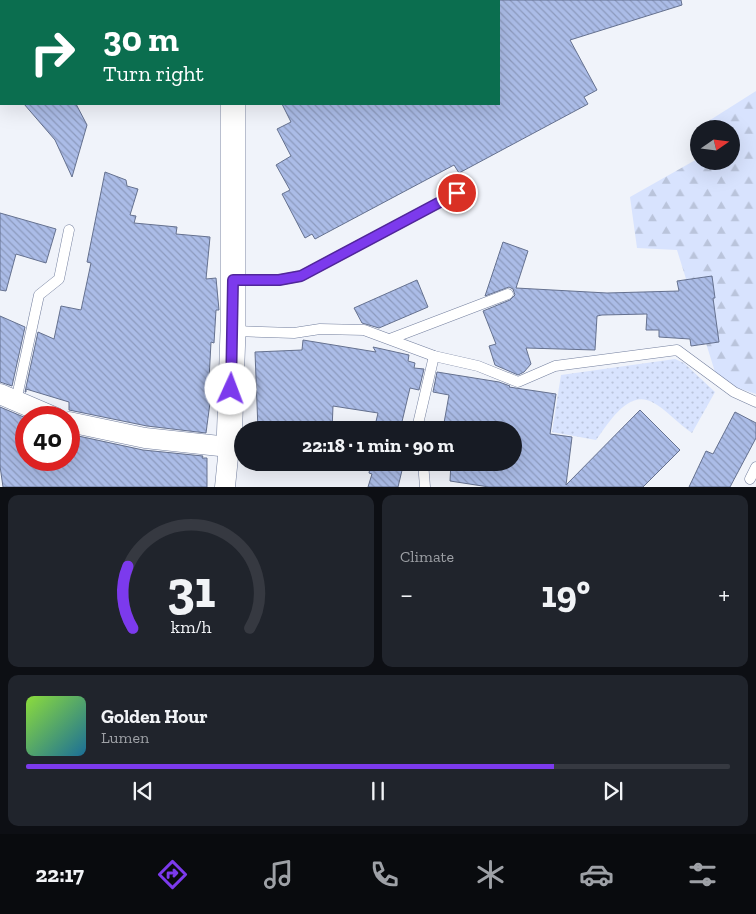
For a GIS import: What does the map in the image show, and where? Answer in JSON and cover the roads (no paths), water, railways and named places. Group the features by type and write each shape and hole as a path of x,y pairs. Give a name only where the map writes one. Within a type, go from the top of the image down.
{"street":[{"path":"225,486 229,447 233,331 233,105"},
{"path":"8,397 29,406"},
{"path":"80,424 145,438 229,447"}],"lane":[{"path":"233,280 279,280 301,276 457,193"},
{"path":"8,397 39,295 59,278 69,230"},
{"path":"390,339 508,294"},
{"path":"233,331 294,333 320,329 364,330 434,356 478,366 518,382 555,366 677,350 734,392 756,402"},
{"path":"419,421 434,356"},
{"path":"750,479 756,467"},
{"path":"424,471 425,486"}]}
